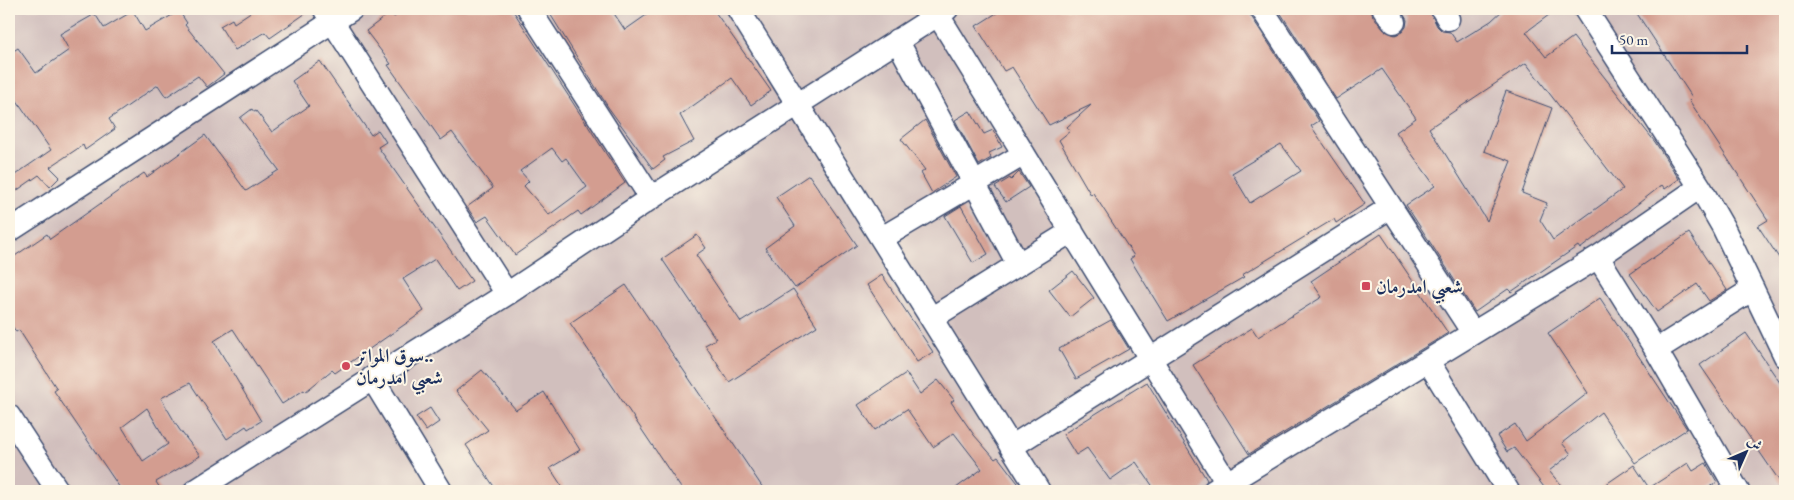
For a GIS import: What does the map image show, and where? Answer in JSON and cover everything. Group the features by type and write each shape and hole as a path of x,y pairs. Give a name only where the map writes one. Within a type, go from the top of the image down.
{"street":[{"path":"9,231 328,15 352,9"},
{"path":"529,9 652,198"},
{"path":"738,9 1039,491"},
{"path":"1262,9 1474,333"},
{"path":"1585,9 1723,227 1785,356"},
{"path":"195,491 506,294 943,12 1024,154 1150,359 1221,487 1598,257 1700,188"},
{"path":"328,15 506,294"},
{"path":"897,40 1018,264"},
{"path":"882,238 1024,154"},
{"path":"1011,447 1391,207"},
{"path":"932,318 1072,230"},
{"path":"1598,257 1656,350 1738,491"},
{"path":"1656,350 1753,289"},
{"path":"1428,361 1508,491"},
{"path":"372,378 441,491"},
{"path":"9,416 58,491"}],"shaded area":[{"path":"9,9 1785,9 1785,491 9,491"}],"building":[{"path":"255,9 312,9 270,38 265,32 235,50 220,26 232,19 234,23"},
{"path":"406,9 512,9 625,183 581,215 578,211 515,255 487,216 477,222 467,207 493,188 452,132 441,140 388,65 391,64 366,31 391,12 394,17","holes":["552,148 562,161 566,158 587,187 549,215 524,186 529,181 520,171"]},
{"path":"547,9 611,9 625,30 655,9 713,9 771,91 751,105 732,78 680,115 694,141 663,157 665,160 653,169 608,107"},
{"path":"1003,9 1249,9 1251,16 1319,121 1311,126 1365,204 1336,223 1334,219 1242,275 1244,277 1168,321 1130,259 1134,256 1093,193 1091,195 1059,140 1070,131 1067,127 1091,105 1049,125 1012,67 1004,71 976,26","holes":["1281,144 1301,171 1250,203 1232,173"]},
{"path":"1278,9 1371,9 1373,17 1384,30 1395,35 1402,32 1406,27 1407,20 1400,9 1429,9 1437,26 1442,31 1450,32 1457,42 1491,21 1504,9 1557,9 1526,32 1546,57 1573,37 1655,142 1679,179 1665,189 1662,185 1580,249 1578,246 1511,292 1508,289 1475,312 1406,205 1435,186 1396,132 1416,118 1382,69 1336,99","holes":["1526,63 1623,189 1553,240 1540,220 1547,203 1522,193 1552,108 1506,91 1484,151 1511,161 1487,221 1429,128"]},
{"path":"1634,9 1785,9 1785,267 1758,226 1768,220 1689,100 1692,97"},
{"path":"133,11 145,31 179,11 187,23 185,25 224,74 207,87 198,76 166,97 158,85 109,119 115,129 85,150 83,145 50,167 60,177 50,187 39,175 9,196 9,179 51,150 9,89 9,54 18,48 36,73 69,50 60,34 95,14 104,28"},
{"path":"320,61 371,135 378,130 386,142 378,147 472,281 457,291 435,259 403,279 424,311 335,373 332,370 305,392 304,390 282,404 233,329 214,341 261,421 248,429 246,426 227,439 190,383 161,398 179,429 200,456 156,482 162,491 122,491 54,391 57,389 19,330 16,332 9,321 9,260 47,234 50,239 144,173 147,177 205,135 246,191 279,170 240,118 252,109 254,112 256,111 272,132 309,106 292,81","holes":["147,408 168,444 143,461 122,427"]},
{"path":"970,111 984,134 993,130 1002,147 989,153 991,158 979,165 955,120"},
{"path":"925,120 956,177 932,193 921,173 925,170 901,139"},
{"path":"1019,172 1029,187 1006,202 995,187 1010,178 1011,180"},
{"path":"809,175 857,245 795,288 765,248 795,226 776,197"},
{"path":"961,206 988,254 973,263 945,216"},
{"path":"1689,233 1727,290 1709,301 1697,284 1657,312 1630,274"},
{"path":"1381,234 1448,333 1249,454 1193,365 1252,328 1258,337 1322,297 1311,281"},
{"path":"697,235 706,248 696,255 741,322 793,289 817,326 729,382 705,345 716,339 662,259"},
{"path":"1073,271 1094,298 1070,317 1049,290"},
{"path":"882,275 933,352 917,362 867,285"},
{"path":"626,285 765,491 683,491 570,323"},
{"path":"1600,298 1687,429 1635,463 1601,412 1562,443 1571,454 1549,471 1566,491 1547,491 1514,448 1507,452 1497,436 1515,424 1526,441 1588,393 1548,333"},
{"path":"1111,320 1129,349 1076,379 1059,349"},
{"path":"1746,333 1785,390 1785,489 1700,365"},
{"path":"482,370 516,410 544,392 580,450 550,468 565,491 497,491 466,445 488,430 456,391"},
{"path":"906,373 920,394 938,380 954,400 951,402 974,435 995,459 998,457 1024,491 952,491 982,469 954,433 933,447 907,409 875,430 858,405"},
{"path":"1147,382 1207,480 1201,491 1156,491 1136,462 1110,480 1087,448 1076,455 1063,434"},
{"path":"430,408 439,422 426,431 416,417"},
{"path":"1688,463 1693,471 1706,463 1717,482 1703,491 1596,491 1634,465 1649,488"}],"place":[{"name":"شعبي امدرمان","path":"1366,286"},
{"name":"سوق المواتر.. شعبي امدرمان","path":"346,366"}]}
